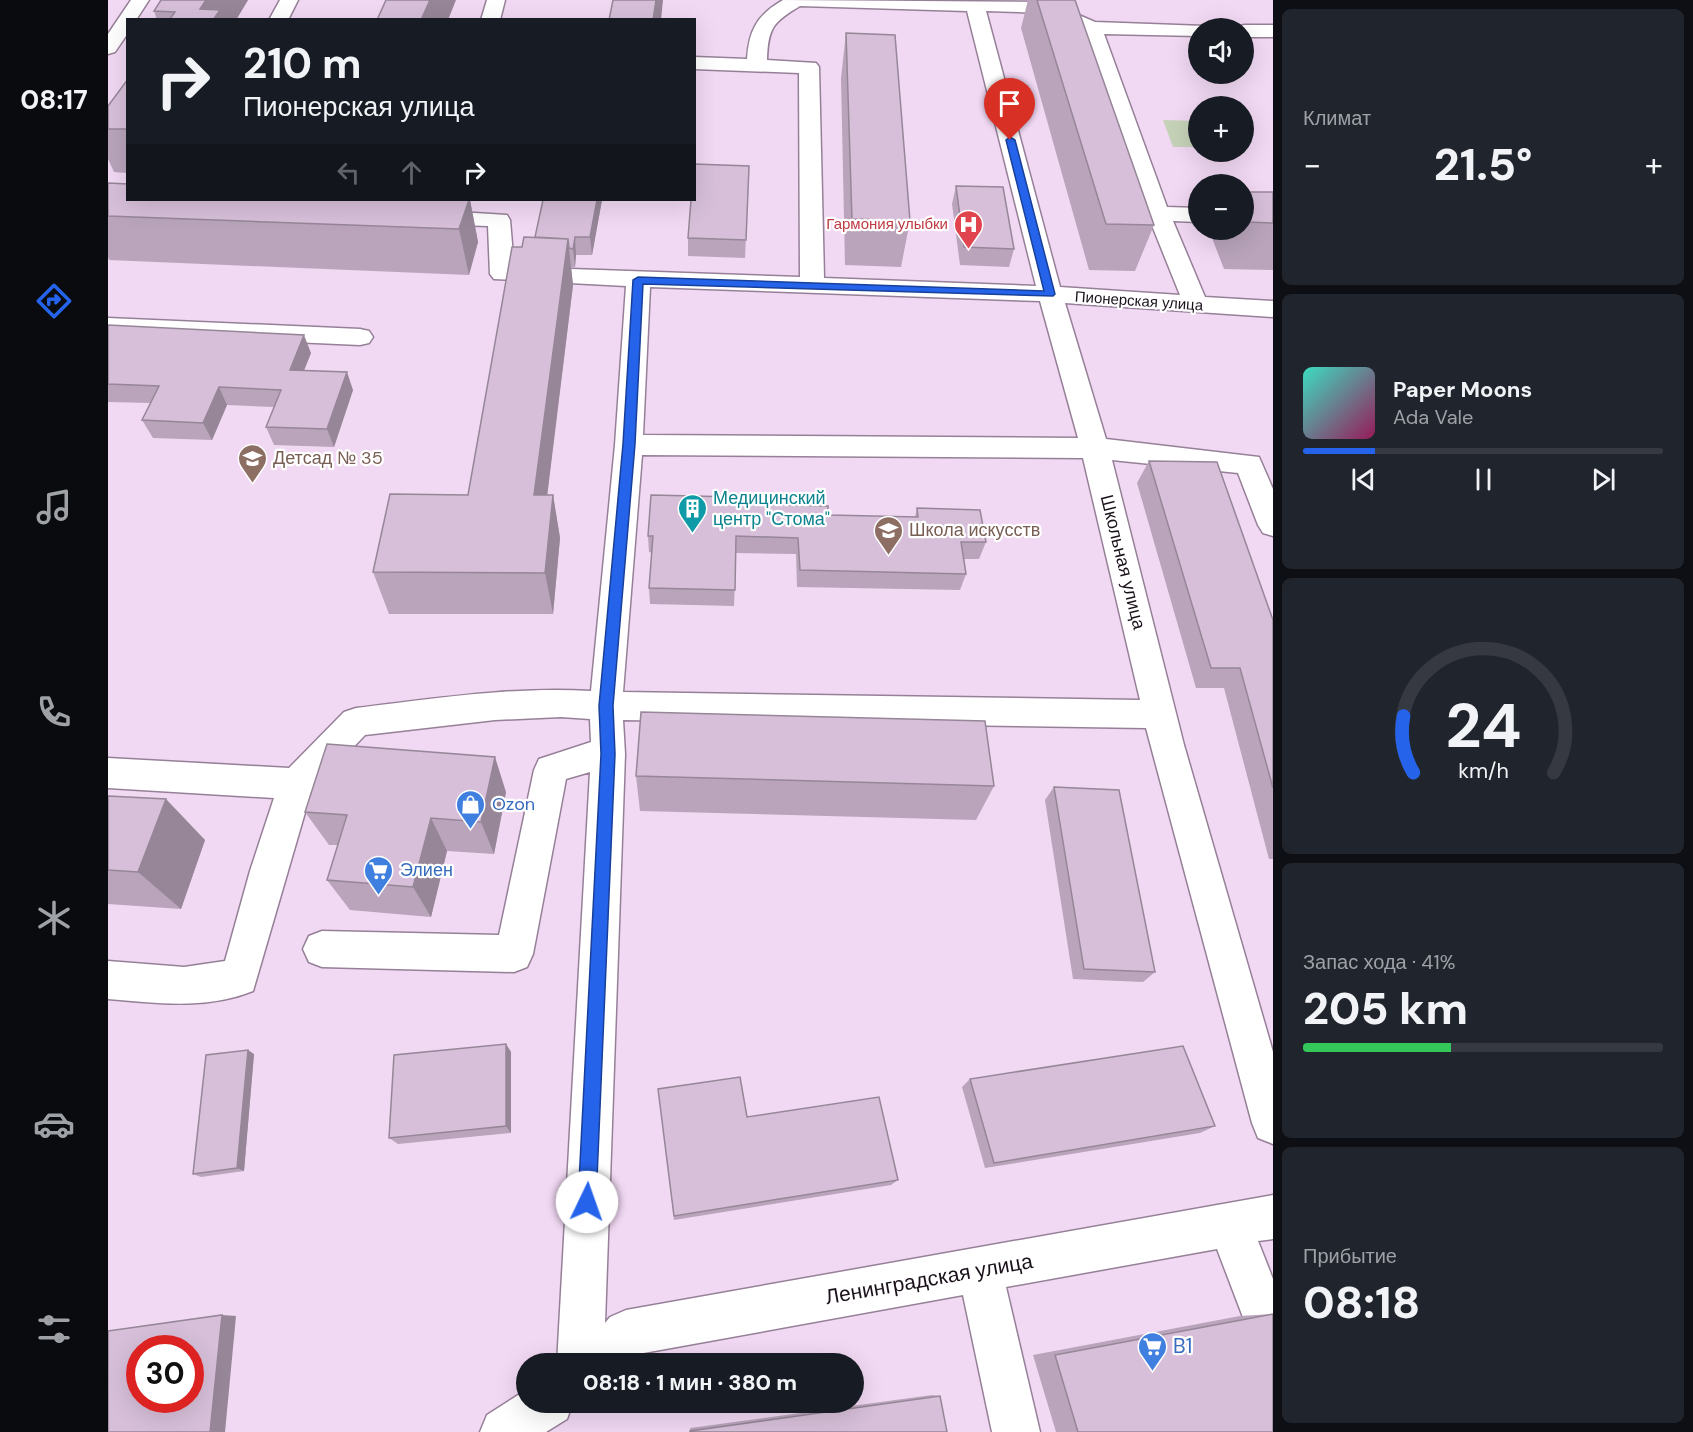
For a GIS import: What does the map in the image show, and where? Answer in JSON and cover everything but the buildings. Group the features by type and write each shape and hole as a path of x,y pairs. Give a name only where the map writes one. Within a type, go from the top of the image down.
{"street":[{"path":"129,18 141,0"},
{"path":"279,18 289,0"},
{"path":"491,18 496,0"},
{"path":"757,65 758,32 765,20 796,0 1053,4 1092,28 1188,30"},
{"name":"Школьная улица","path":"975,4 1050,294 1095,448 1159,714 1273,1123"},
{"path":"108,48 126,22"},
{"path":"1092,28 1158,213 1196,305"},
{"path":"1254,31 1273,31"},
{"path":"696,63 809,67 812,285"},
{"path":"1158,213 1188,214"},
{"name":"Пионерская улица","path":"404,216 499,220 502,274 1050,294 1273,309"},
{"path":"581,1353 608,754 606,706 629,444 638,280"},
{"path":"108,326 360,336"},
{"path":"629,444 1095,448 1261,470 1273,525"},
{"path":"114,986 184,986 239,978 268,871 296,784 356,722 495,706 561,704 1159,714"},
{"path":"322,949 514,954 551,770 584,758 608,754"},
{"path":"108,772 296,784"},
{"name":"Ленинградская улица","path":"607,1353 626,1333 1273,1216"},
{"path":"1230,1224 1273,1338"},
{"path":"980,1270 1017,1432"},
{"path":"504,1432 533,1413"}],"green space":[{"path":"1163,120 1188,121 1188,147 1173,147"}],"place":[{"name":"Гармония улыбки","path":"969,250"},
{"name":"Детсад № 35","path":"252,484"},
{"name":"Медицинский центр \"Стома\"","path":"692,534"},
{"name":"Школа искусств","path":"888,556"},
{"name":"Ozon","path":"471,830"},
{"name":"Элиен","path":"379,896"},
{"name":"B1","path":"1152,1372"}],"route":[{"path":"587,1202 608,754 606,706 629,444 638,280 1050,294 1010,140"}]}
